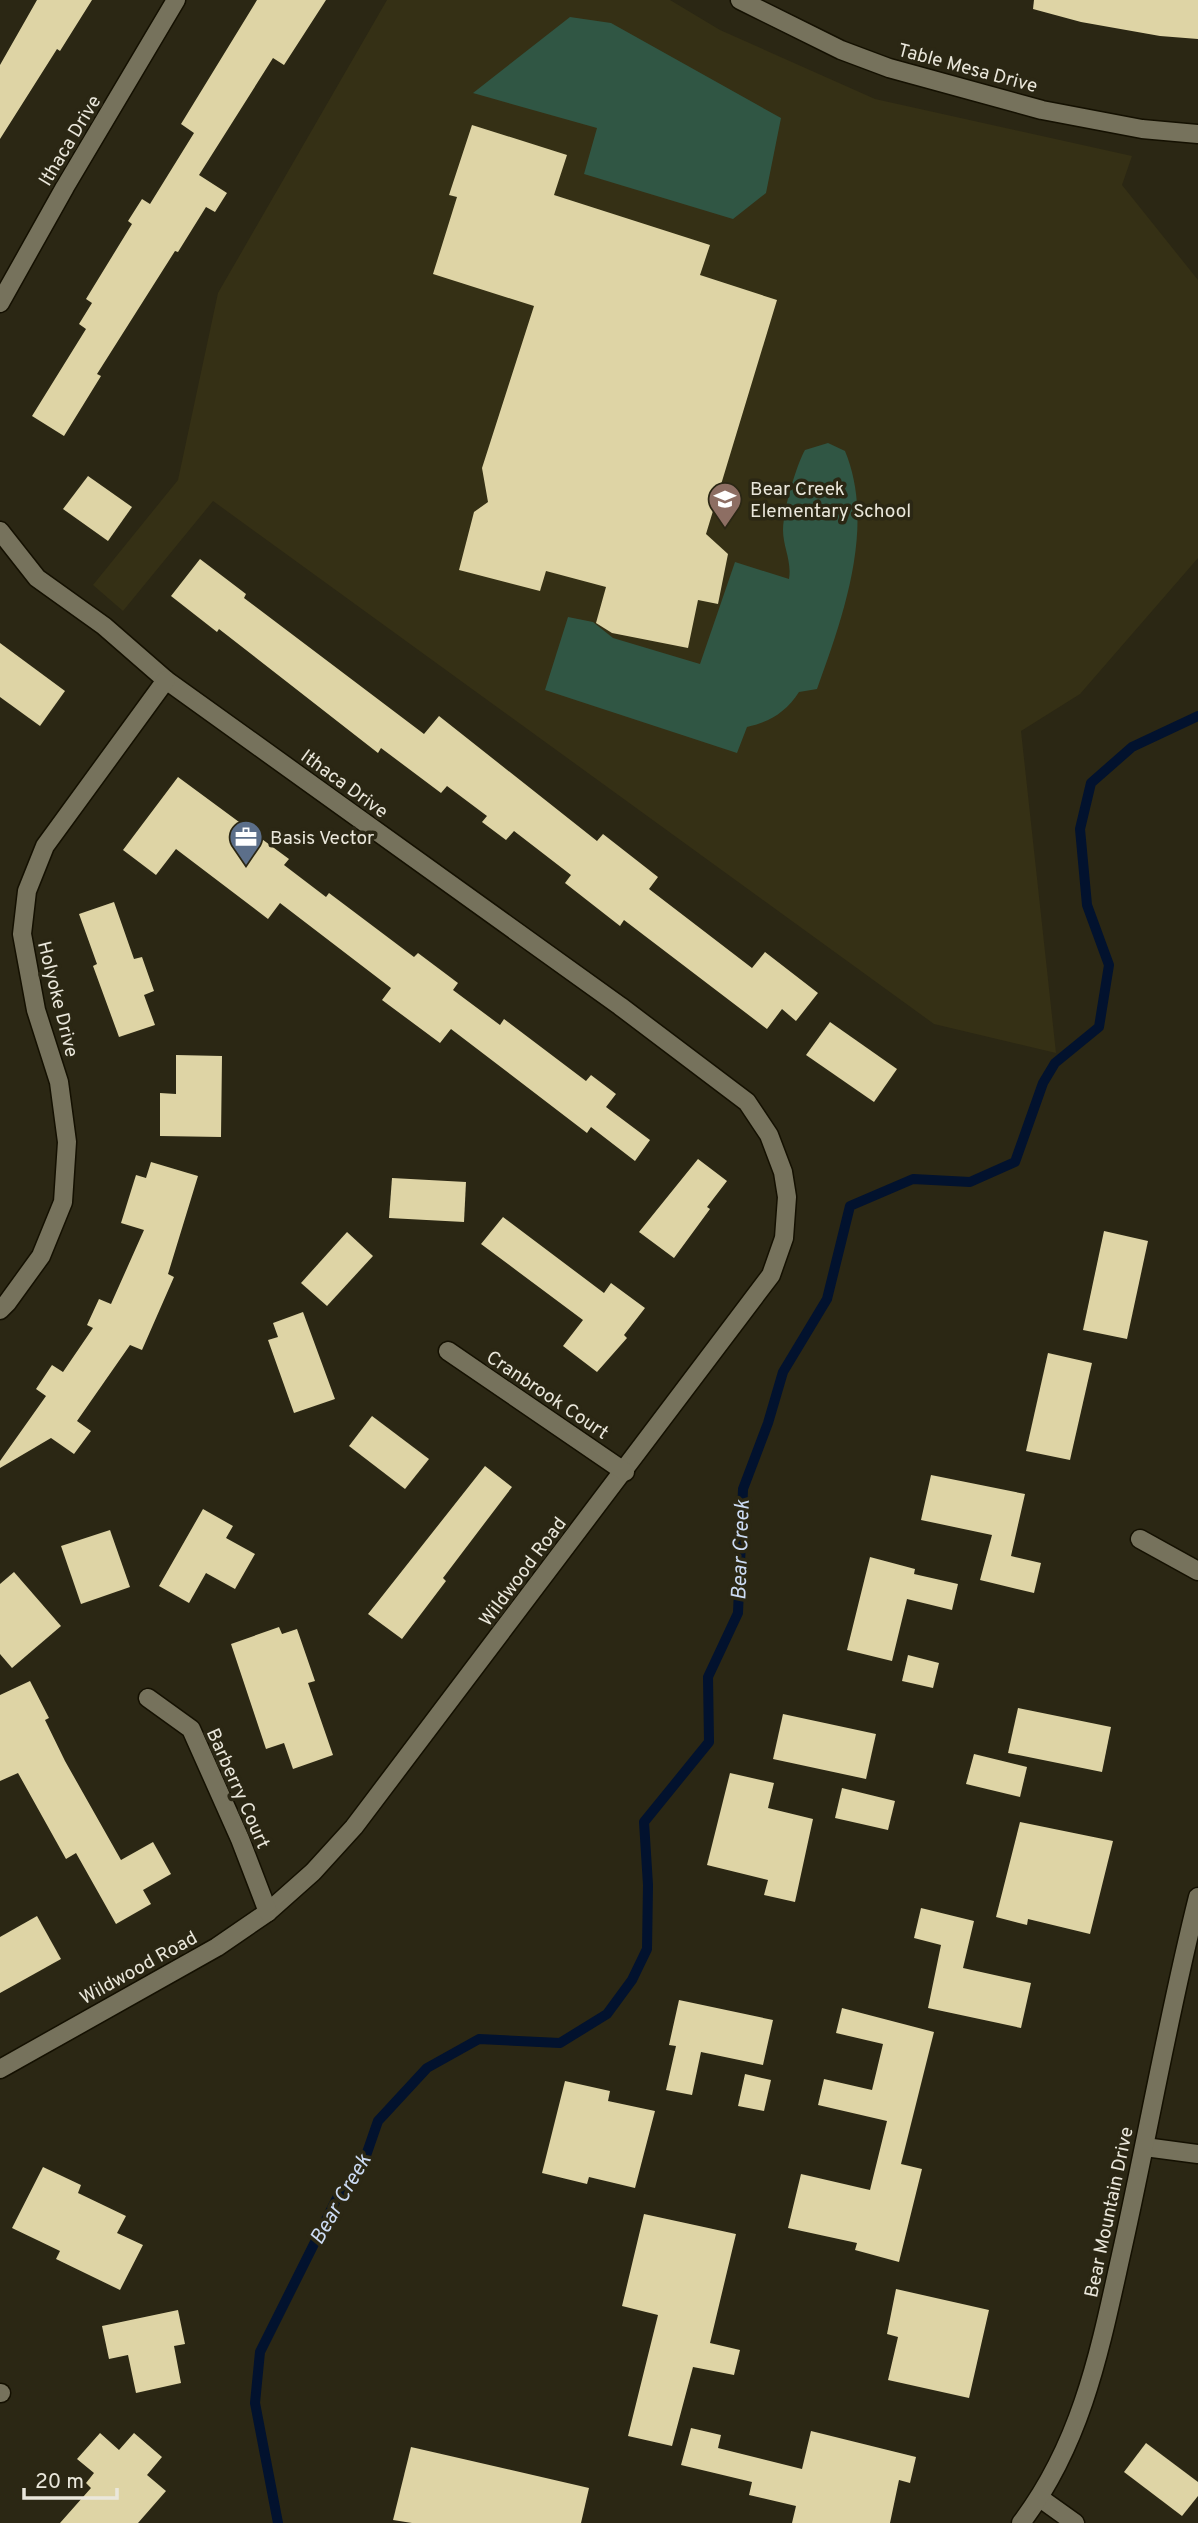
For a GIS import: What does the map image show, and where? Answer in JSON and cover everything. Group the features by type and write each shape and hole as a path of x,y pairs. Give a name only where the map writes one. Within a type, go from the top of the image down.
{"street":[{"name":"Ithaca Drive","path":"0,303 176,0"},
{"name":"Table Mesa Drive","path":"740,0 841,50 889,68 1042,110 1142,129 1198,134"},
{"name":"Ithaca Drive","path":"0,531 37,578 104,626 166,680 682,1053"},
{"name":"Holyoke Drive","path":"0,1310 41,1256 63,1202 67,1142 59,1083 36,1010 22,934 27,891 45,846 166,680"},
{"name":"Wildwood Road","path":"0,2069 216,1947 268,1912 313,1872 354,1826 625,1472 771,1275 784,1238 787,1197 783,1172 769,1135 747,1102 682,1053"},
{"name":"Cranbrook Court","path":"448,1351 625,1472"},
{"path":"1140,1539 1198,1571"},
{"name":"Barberry Court","path":"148,1698 191,1729 240,1839 268,1912"},
{"name":"Bear Mountain Drive","path":"1021,2523 1040,2498 1059,2463 1094,2372 1198,1897"},
{"path":"1144,2147 1198,2154"},
{"path":"1040,2498 1075,2523"}],"shaded area":[{"name":"Bear Creek Elementary School","path":"387,0 670,0 720,30 875,99 1132,156 1122,185 1198,280 1198,558 1080,694 1021,731 1056,1053 934,1024 213,501 123,611 93,585 178,480 218,293"}],"green space":[{"path":"570,17 611,23 781,118 766,193 733,219 584,174 597,128 473,93"},
{"path":"828,443 845,451 854,480 857,540 837,632 817,689 799,692 777,715 747,727 737,753 545,690 568,617 593,622 613,638 700,664 735,562 789,579 783,530 791,489 805,450"}],"building":[{"path":"37,0 92,0 60,51 57,49 0,139 0,65"},
{"path":"257,0 326,0 284,65 273,58 199,175 227,193 215,212 206,207 178,252 175,251 97,374 101,376 64,436 32,416 86,329 79,324 92,303 86,299 132,224 128,221 142,199 150,204 194,133 181,124"},
{"path":"1034,0 1198,0 1198,39 1160,36 1081,22 1033,9"},
{"name":"Bear Creek Elementary School","path":"472,125 567,155 554,195 710,245 700,275 777,300 706,534 728,554 718,604 698,600 688,648 612,633 596,623 606,587 546,571 540,591 459,570 474,512 488,502 482,468 534,306 433,274 457,197 449,195"},
{"path":"88,476 132,507 108,541 63,509"},
{"path":"200,559 246,594 244,598 424,734 439,716 597,841 603,834 658,877 649,889 752,968 765,952 818,993 796,1021 782,1009 767,1029 624,920 620,926 565,883 571,875 514,831 506,840 482,822 487,816 447,786 441,793 381,748 378,753 219,629 217,632 171,596"},
{"path":"0,643 65,691 40,726 0,697"},
{"path":"178,777 289,859 284,865 326,897 329,893 414,957 418,953 458,983 453,990 500,1025 504,1019 586,1081 591,1075 616,1094 606,1107 650,1140 635,1161 591,1127 587,1133 451,1029 440,1043 382,1000 391,988 280,903 268,919 176,849 156,875 123,850"},
{"path":"114,902 134,959 142,957 154,991 144,995 155,1025 119,1037 93,966 97,964 79,914"},
{"path":"830,1022 897,1069 874,1102 806,1055"},
{"path":"176,1055 222,1056 221,1137 160,1136 160,1093 176,1094"},
{"path":"698,1159 727,1181 674,1258 639,1232"},
{"path":"151,1162 198,1176 168,1274 174,1277 142,1350 130,1345 77,1421 91,1431 74,1454 51,1438 0,1468 0,1461 46,1396 36,1389 52,1365 63,1372 93,1328 87,1325 99,1299 111,1304 144,1230 121,1223 136,1175 146,1178"},
{"path":"392,1178 466,1182 464,1222 389,1218"},
{"path":"503,1217 604,1293 611,1283 645,1308 624,1335 627,1338 597,1372 563,1346 583,1320 481,1244"},
{"path":"1104,1231 1148,1241 1127,1339 1083,1330"},
{"path":"347,1232 373,1256 327,1306 301,1283"},
{"path":"303,1312 335,1399 294,1413 268,1340 278,1337 273,1323"},
{"path":"1048,1353 1092,1363 1070,1460 1026,1451"},
{"path":"372,1416 429,1459 405,1489 349,1446"},
{"path":"485,1466 512,1487 443,1578 446,1581 402,1639 368,1614"},
{"path":"931,1475 1025,1494 1011,1556 1041,1563 1034,1593 980,1580 992,1535 921,1520"},
{"path":"203,1509 233,1526 226,1538 255,1554 235,1589 206,1573 189,1603 159,1586"},
{"path":"110,1530 130,1587 81,1604 61,1546"},
{"path":"870,1557 915,1569 914,1574 958,1584 952,1610 907,1599 892,1661 847,1650"},
{"path":"14,1572 61,1626 12,1668 0,1654 0,1584"},
{"path":"279,1627 282,1634 297,1629 315,1681 308,1683 333,1755 293,1769 284,1743 266,1749 231,1644"},
{"path":"908,1655 939,1663 933,1688 902,1681"},
{"path":"30,1681 49,1718 45,1720 65,1761 121,1860 153,1842 171,1874 143,1890 151,1904 116,1924 76,1853 66,1859 18,1773 0,1781 0,1695"},
{"path":"1018,1708 1111,1727 1102,1772 1008,1753"},
{"path":"783,1714 876,1734 866,1779 773,1759"},
{"path":"974,1754 1027,1767 1020,1797 966,1784"},
{"path":"730,1773 774,1783 768,1808 813,1819 795,1902 764,1895 768,1880 707,1865"},
{"path":"842,1788 895,1801 888,1830 835,1818"},
{"path":"1020,1822 1113,1841 1090,1934 1028,1919 1027,1925 996,1917"},
{"path":"921,1908 974,1921 963,1968 1031,1983 1021,2028 928,2008 941,1945 914,1938"},
{"path":"37,1916 61,1959 0,1993 0,1937"},
{"path":"679,2000 773,2020 763,2065 701,2052 692,2095 666,2090 676,2046 669,2045"},
{"path":"842,2008 934,2032 901,2164 922,2169 899,2262 855,2250 857,2243 788,2228 801,2174 870,2190 887,2121 818,2105 824,2079 872,2090 883,2044 836,2033"},
{"path":"745,2074 771,2080 764,2111 738,2106"},
{"path":"565,2081 610,2091 608,2101 655,2111 635,2188 589,2177 587,2184 542,2173"},
{"path":"43,2167 81,2185 78,2193 126,2216 117,2233 143,2245 120,2290 56,2259 60,2251 12,2228"},
{"path":"644,2214 736,2234 710,2343 740,2350 734,2375 693,2367 672,2446 628,2436 658,2315 622,2306"},
{"path":"896,2289 989,2310 969,2398 888,2380 898,2337 887,2334"},
{"path":"178,2310 185,2344 174,2346 181,2383 136,2393 128,2355 109,2359 102,2326"},
{"path":"691,2428 721,2435 718,2448 802,2469 811,2431 916,2457 910,2483 899,2480 890,2523 792,2523 796,2506 749,2495 752,2482 681,2465"},
{"path":"100,2433 119,2450 134,2433 162,2457 147,2475 166,2491 138,2523 60,2523 91,2488 86,2483 94,2473 77,2459"},
{"path":"1146,2443 1198,2482 1198,2496 1182,2516 1124,2472"},
{"path":"411,2447 589,2488 581,2523 412,2523 393,2520"}],"waterway":[{"name":"Bear Creek","path":"278,2523 255,2403 260,2352 339,2194 362,2167 378,2121 427,2068 479,2039 560,2043 607,2014 632,1980 647,1949 648,1885 644,1822 709,1742 708,1677 738,1613 743,1489 768,1423 783,1372 827,1299 850,1206 913,1179 970,1182 1015,1162 1043,1083 1055,1063 1099,1027 1109,965 1087,905 1080,829 1091,783 1132,747 1198,716"}],"place":[{"name":"Bear Creek Elementary School","path":"725,529"},
{"name":"Basis Vector","path":"246,867"}]}
